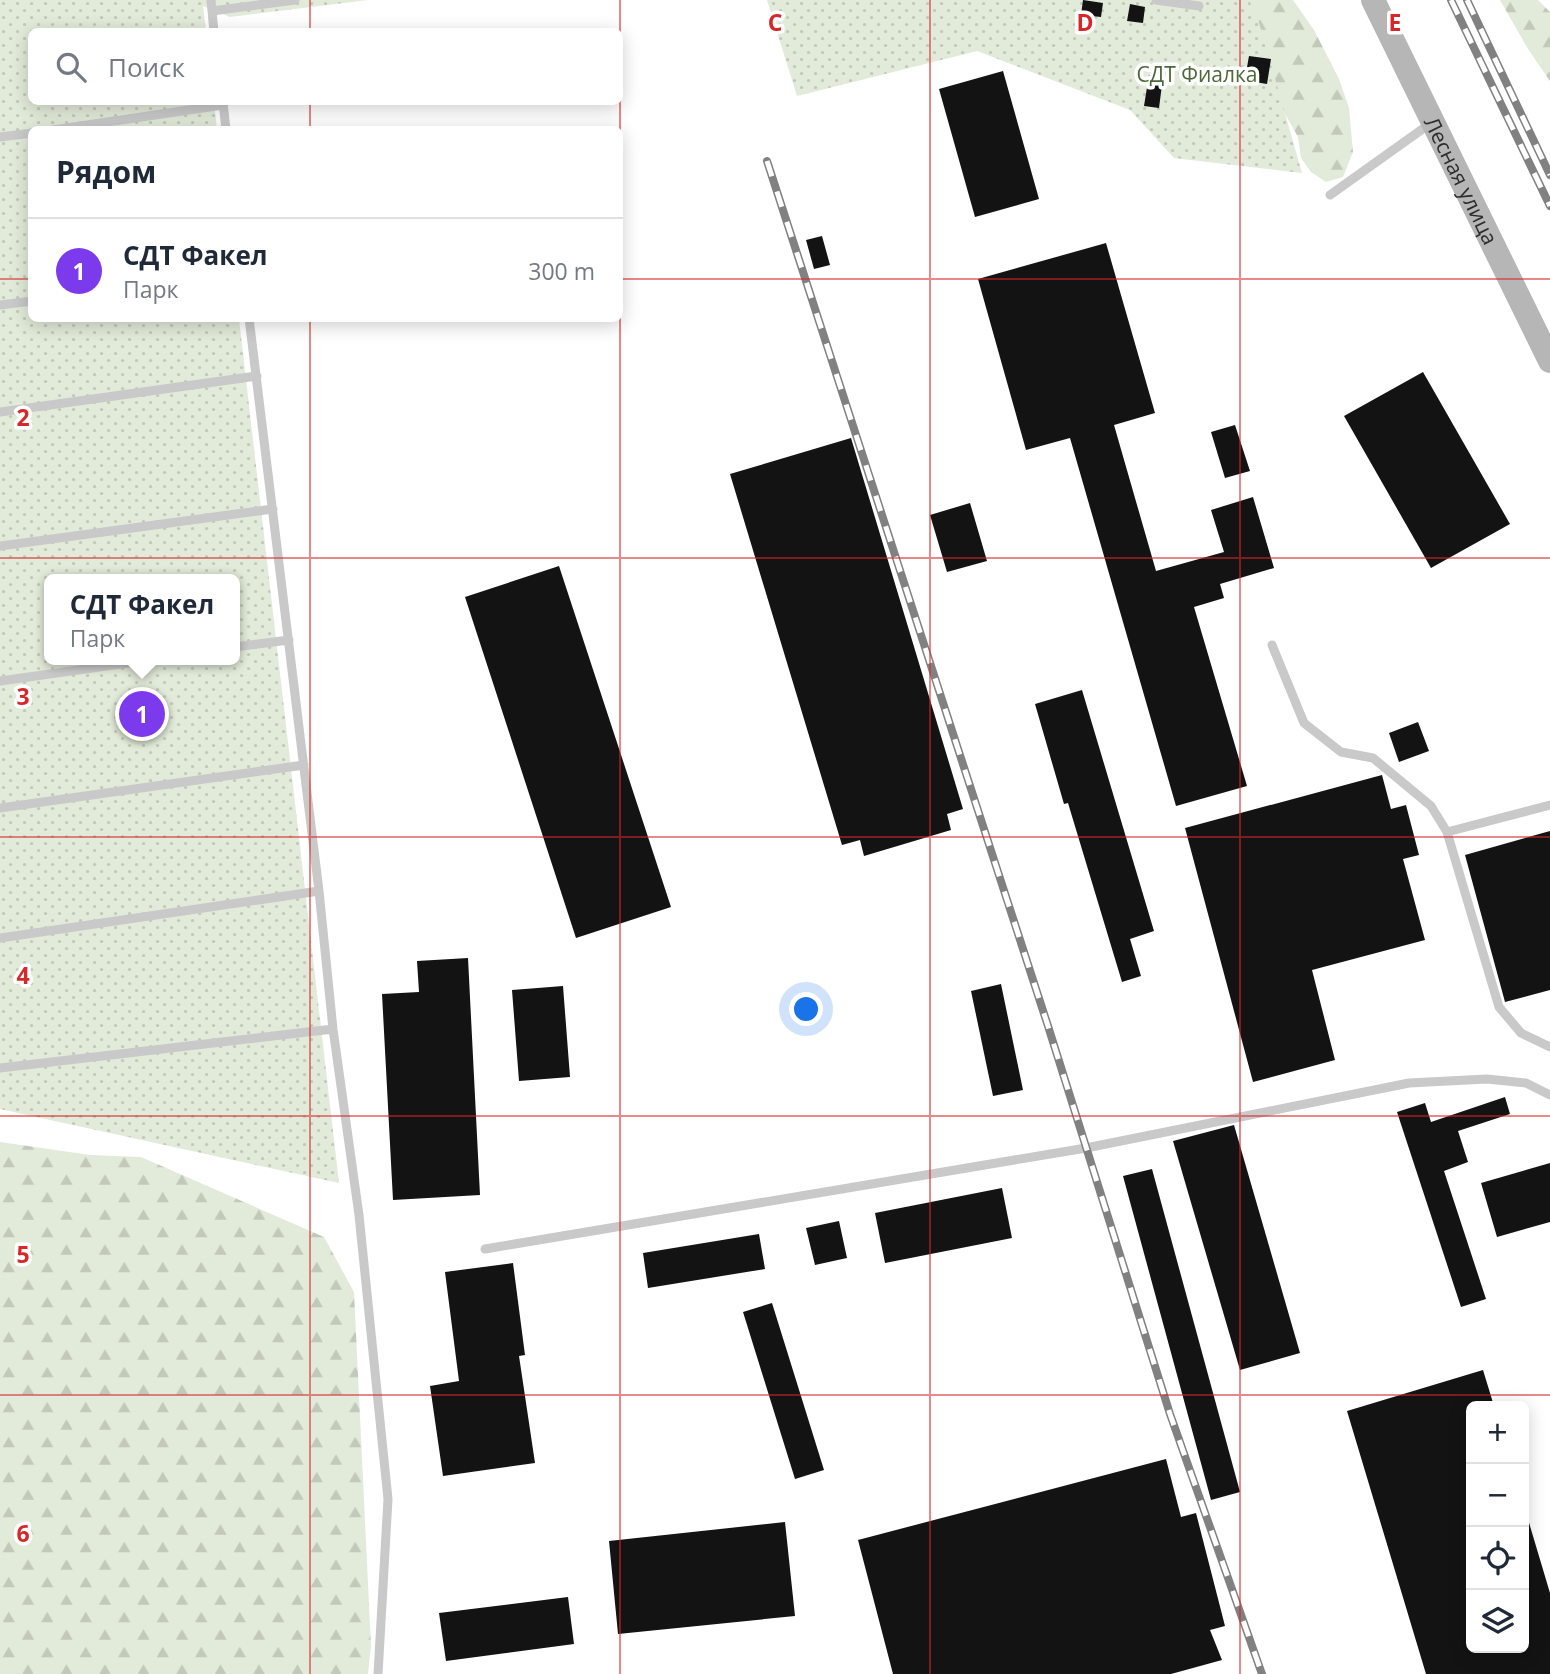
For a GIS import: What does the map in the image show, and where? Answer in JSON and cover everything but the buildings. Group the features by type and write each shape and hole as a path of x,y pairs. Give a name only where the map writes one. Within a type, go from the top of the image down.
{"street":[{"name":"Лесная улица","path":"1373,0 1550,361"}],"lane":[{"path":"211,0 214,28"},
{"path":"212,10 295,0"},
{"path":"1156,0 1199,5"},
{"path":"78,126 210,105"},
{"path":"223,105 226,126"},
{"path":"1331,195 1432,122"},
{"path":"0,137 28,134"},
{"path":"0,305 28,302"},
{"path":"250,322 319,891 333,1029 359,1215 388,1499 378,1674"},
{"path":"0,412 257,376"},
{"path":"0,546 273,509"},
{"path":"240,647 289,640"},
{"path":"1272,645 1304,723 1341,752 1373,758 1431,806 1447,832 1499,1007 1521,1033 1550,1047"},
{"path":"0,681 114,665"},
{"path":"0,808 304,765"},
{"path":"1447,832 1550,805"},
{"path":"0,938 319,891"},
{"path":"0,1068 333,1029"},
{"path":"485,1249 1086,1148 1409,1083 1487,1079 1526,1083 1550,1096"}],"green space":[{"path":"0,0 368,0 230,17 203,6 206,28 28,28 28,105 214,105 217,126 28,126 28,322 239,322 339,1183 0,1109"},
{"name":"СДТ Фиалка","path":"767,0 1249,0 1258,19 1302,173 1174,158 1130,110 977,51 797,96"},
{"path":"1229,0 1293,0 1314,30 1339,79 1349,108 1353,152 1343,177 1326,182 1311,172 1301,158 1298,137 1270,87"},
{"path":"1500,0 1538,0 1550,12 1550,81 1528,49"},
{"path":"0,1142 90,1155 141,1157 324,1237 354,1292 371,1646 368,1674 0,1674"}],"railway":[{"path":"1451,0 1550,206"},
{"path":"1467,0 1550,175"},
{"path":"767,161 1048,1026 1170,1414 1262,1674"}],"place":[{"name":"СДТ Факел","path":"142,714"}]}
